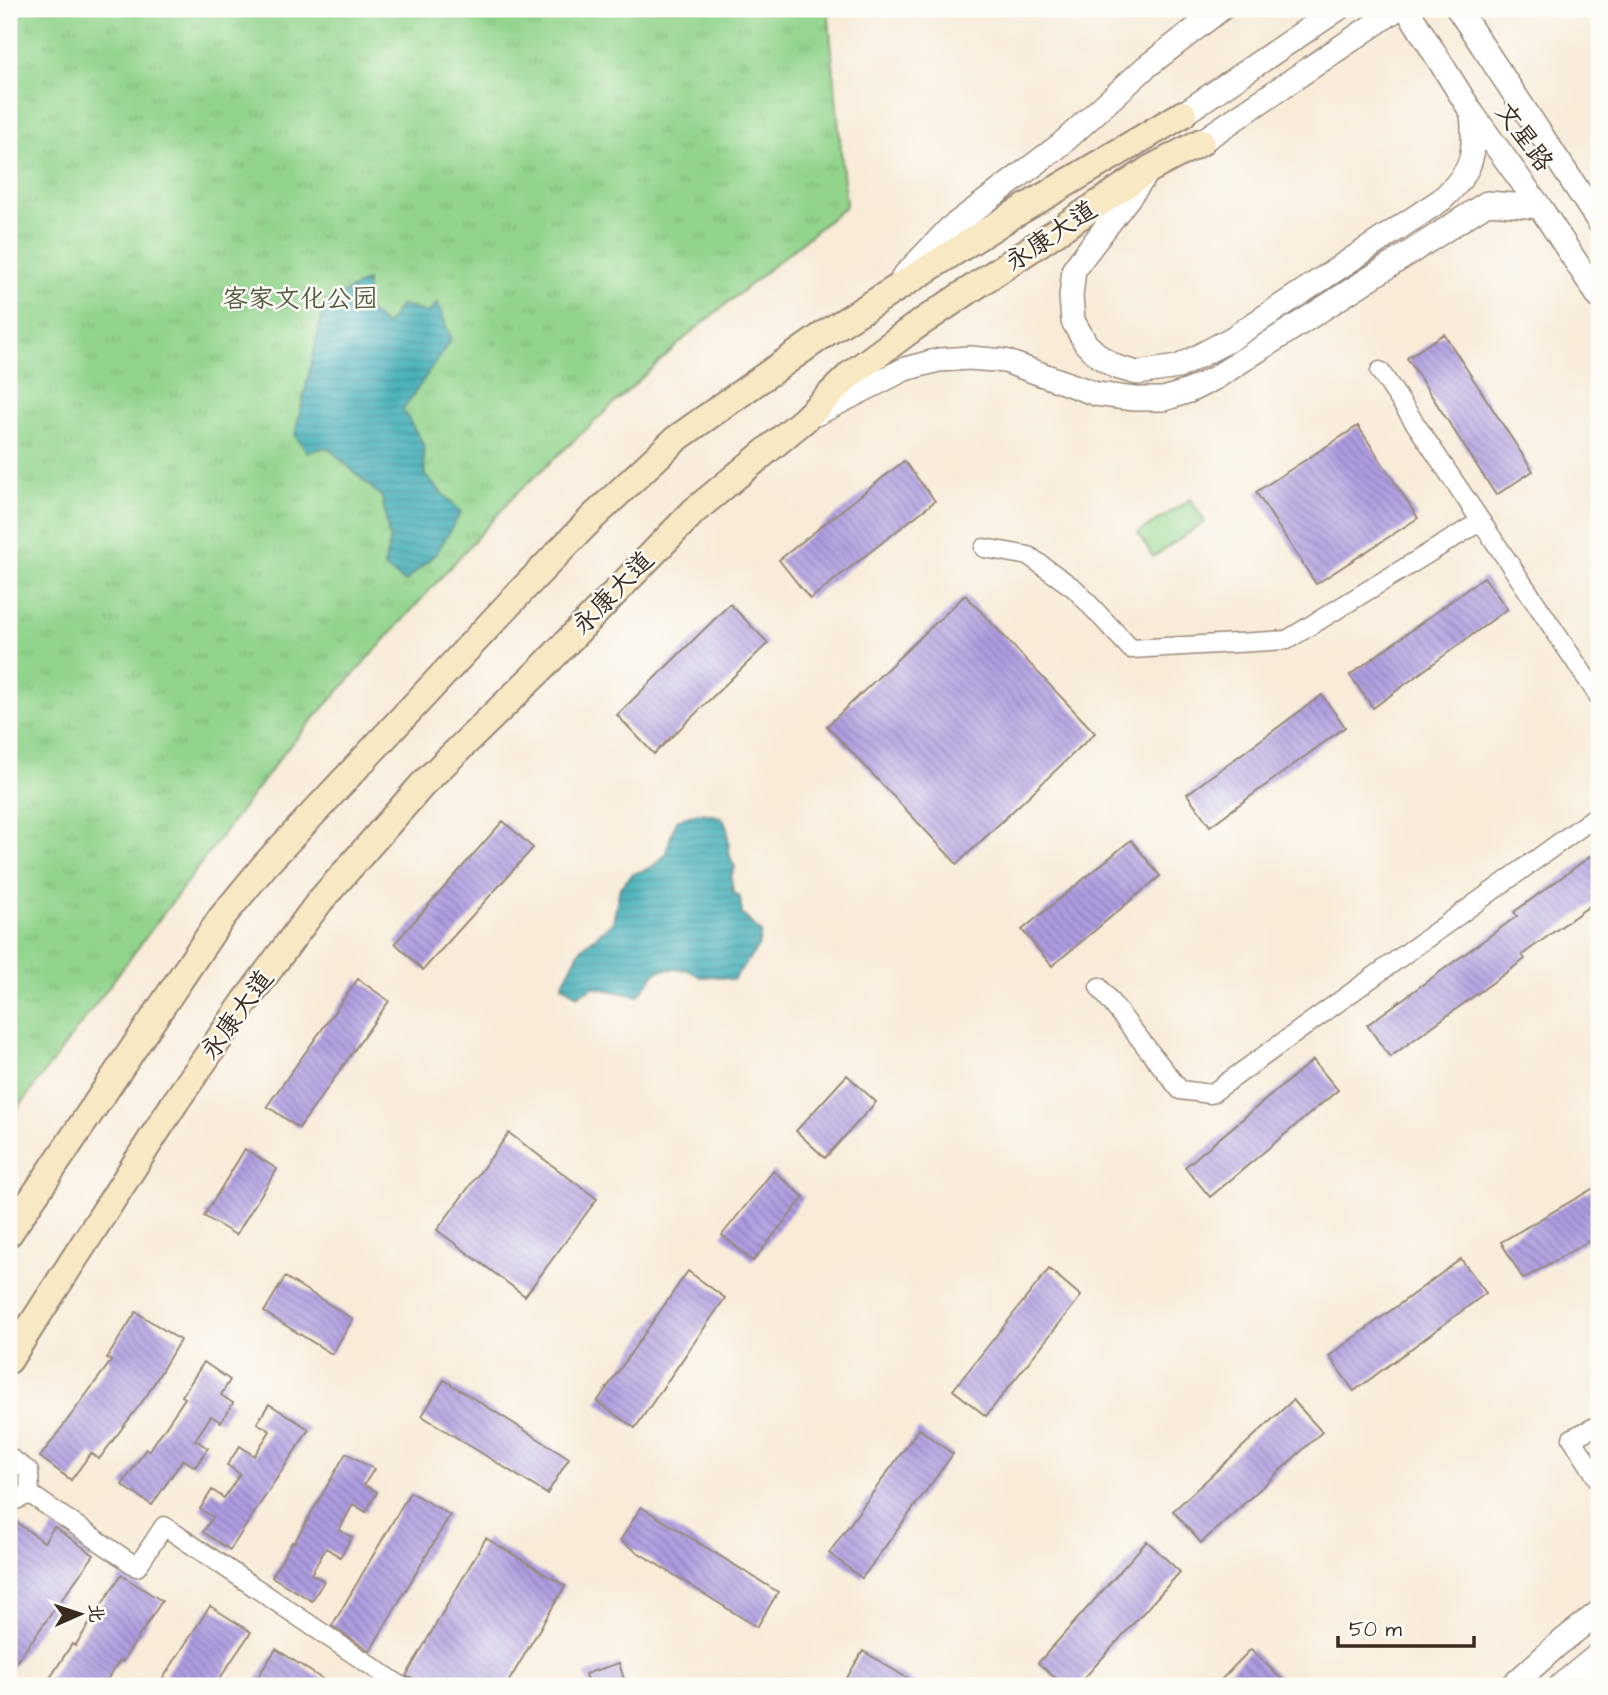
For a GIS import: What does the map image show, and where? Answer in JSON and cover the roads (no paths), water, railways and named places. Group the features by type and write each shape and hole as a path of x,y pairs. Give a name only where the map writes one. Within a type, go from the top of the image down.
{"main road":[{"name":"永康大道","path":"9,1233 215,928 265,864 592,518 676,439 806,347 1011,216 1183,114"},
{"name":"永康大道","path":"9,1360 176,1101 320,901 424,784 540,670 694,511 804,420 851,374 913,328 1150,169 1201,142"}],"street":[{"path":"882,298 950,229 1059,146 1146,67 1221,9"},
{"name":"永康大道","path":"1183,114 1338,9"},
{"name":"永康大道","path":"1201,142 1397,9"},
{"name":"文星路","path":"1407,9 1472,113 1540,207 1599,297"},
{"name":"文星路","path":"1458,9 1599,222"},
{"path":"1150,169 1074,269 1071,297 1073,321 1086,344 1116,367 1137,373 1178,367 1231,339 1441,200 1460,183 1472,163 1475,141 1472,113"},
{"path":"804,420 905,369 939,360 970,358 1005,361 1097,394 1134,399 1164,399 1189,391 1215,378 1487,203 1540,207"},
{"path":"1380,371 1599,697"},
{"path":"984,548 1028,556 1075,589 1131,649 1287,640 1481,521"},
{"path":"1100,987 1180,1090 1211,1094 1599,814"},
{"path":"1599,1425 1573,1438 1599,1481"},
{"path":"9,1457 29,1472 30,1494"},
{"path":"9,1503 30,1494"},
{"path":"30,1494 136,1567 164,1526 401,1686"},
{"path":"1512,1686 1599,1612"},
{"path":"1560,1686 1599,1654"}],"water":[{"path":"367,281 367,310 386,326 401,305 428,313 438,303 451,339 403,410 423,444 425,476 461,512 437,552 405,582 384,567 390,540 382,497 327,447 308,452 295,435 325,303"},
{"path":"697,813 721,818 726,824 730,857 735,867 731,877 733,892 740,897 742,914 761,933 758,947 733,980 714,976 701,977 688,970 669,969 657,971 638,996 593,987 577,996 562,985 580,950 613,922 620,887 633,874 652,867 665,855 676,820"}],"park label":[{"name":"客家文化公园","path":"300,299"}]}
